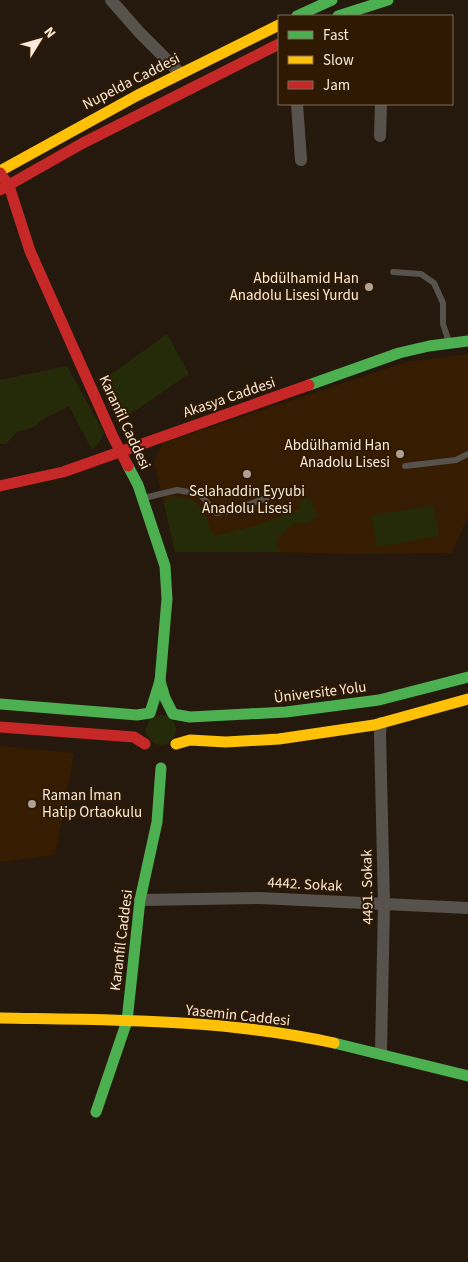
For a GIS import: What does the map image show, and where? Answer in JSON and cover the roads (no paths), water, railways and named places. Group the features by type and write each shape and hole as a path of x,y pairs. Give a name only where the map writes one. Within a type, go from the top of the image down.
{"street":[{"path":"111,0 140,33 180,73"},
{"path":"298,15 313,4 332,0"},
{"path":"341,15 385,1"},
{"path":"381,15 385,1"},
{"name":"Nupelda Caddesi","path":"0,172 65,132 278,25"},
{"path":"4,188 83,142 278,44"},
{"path":"297,105 301,160"},
{"path":"380,136 381,105"},
{"name":"Karanfil Caddesi","path":"0,172 4,188 20,216 30,251 143,499 165,566 167,598 160,681"},
{"name":"Akasya Caddesi","path":"0,486 63,472 399,353 429,346 468,342"},
{"name":"Üniversite Yolu","path":"173,714 190,717 286,712 379,700 468,676"},
{"path":"160,681 150,713 141,724 142,738 161,752"},
{"path":"160,681 165,698 181,728 161,752"},
{"path":"161,752 190,740 226,742 279,739 381,722 468,699"},
{"path":"0,704 137,715 160,709 173,714"},
{"name":"4491. Sokak","path":"381,722 384,904 381,1052"},
{"path":"0,727 134,737 161,752"},
{"name":"Karanfil Caddesi","path":"96,1112 127,1021 140,900 157,822 161,752"},
{"name":"4442. Sokak","path":"140,900 260,898 468,908"},
{"name":"Yasemin Caddesi","path":"0,1018 127,1021 235,1027 339,1042 468,1076"}],"lane":[{"path":"393,272 421,274 434,283 443,303 443,324 450,343"},
{"path":"405,466 456,460 468,454"},
{"path":"143,499 177,490 200,494 216,513 231,511 274,494"}],"place":[{"name":"Abdülhamid Han Anadolu Lisesi Yurdu","path":"369,287"},
{"name":"Abdülhamid Han Anadolu Lisesi","path":"400,454"},
{"name":"Selahaddin Eyyubi Anadolu Lisesi","path":"247,474"},
{"name":"Raman İman Hatip Ortaokulu","path":"32,804"}]}
